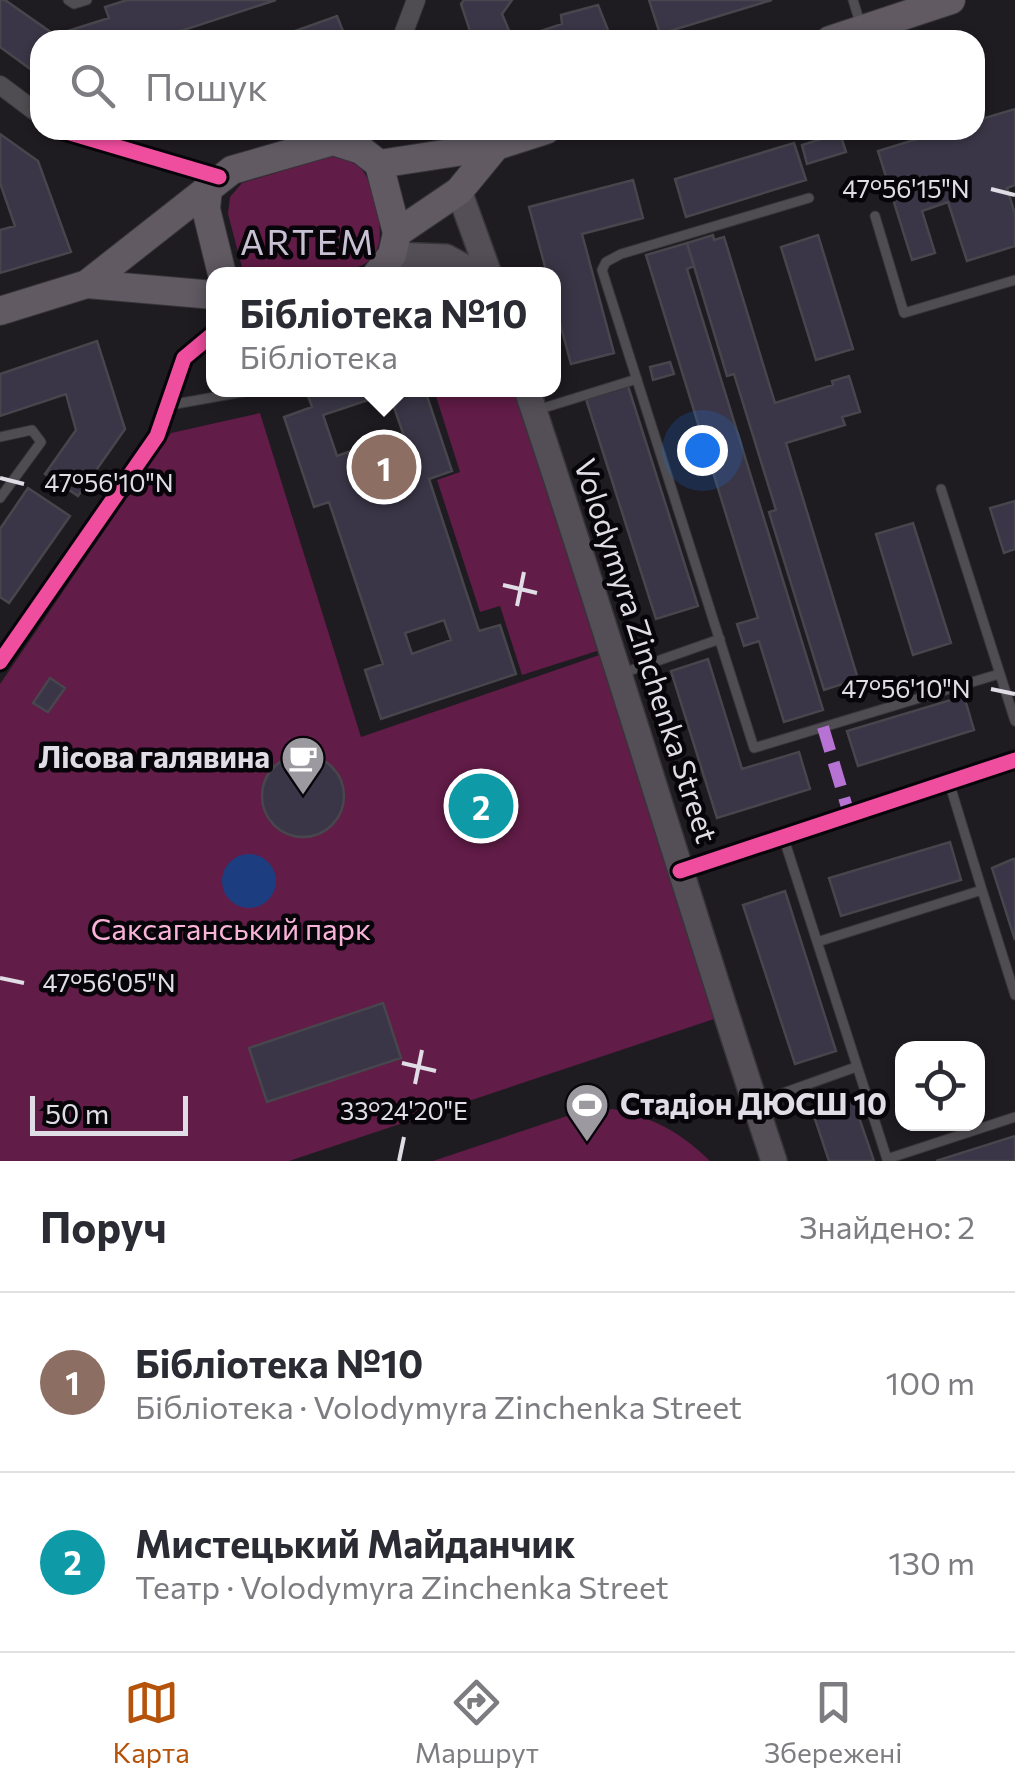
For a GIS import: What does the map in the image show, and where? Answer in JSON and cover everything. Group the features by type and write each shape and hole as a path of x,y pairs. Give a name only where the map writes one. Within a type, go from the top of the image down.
{"main road":[{"path":"862,30 951,0"},
{"path":"0,312 86,284 232,170 332,141 369,148 496,146 515,140"},
{"path":"389,254 459,191 496,146"},
{"path":"369,148 389,254"},
{"path":"214,183 206,209 220,267"},
{"path":"459,191 486,267"},
{"path":"389,254 446,257 465,267"},
{"path":"86,284 206,295"},
{"name":"Volodymyra Zinchenka Street","path":"531,400 774,1161"}],"street":[{"path":"405,30 416,0"},
{"path":"0,85 30,108"},
{"path":"89,140 214,183"},
{"path":"0,662 157,436 184,358 206,340"},
{"path":"680,871 1015,760"}],"lane":[{"path":"68,0 74,4 86,0"},
{"path":"854,0 862,30"},
{"path":"809,198 621,254 606,262 602,270 754,748 999,674"},
{"path":"875,216 904,312 1015,280"},
{"path":"561,394 637,380"},
{"path":"167,405 213,397"},
{"path":"0,437 32,430 40,442 0,498"},
{"path":"940,488 1015,721"},
{"path":"621,674 720,639"},
{"path":"949,781 1015,994"},
{"path":"784,836 887,1160 1015,1117"},
{"path":"817,942 982,890"},
{"path":"755,1103 856,1067"}],"green space":[{"path":"332,156 351,162 365,174 377,207 380,232 375,254 358,267 242,267 228,214 230,197 242,183"},
{"path":"436,397 517,397 600,650 522,675 500,606 480,612 437,480 460,472"},
{"name":"Саксаганський парк","path":"260,413 361,737 614,650 726,1015 289,1161 0,1161 0,684 171,433"},
{"name":"Стадіон ДЮСШ 10","path":"613,1109 665,1127 710,1161 433,1161 567,1116"}],"water":[{"path":"249,854 268,862 276,881 268,900 249,908 230,900 222,881 230,862"}],"building":[{"path":"0,0 48,30 30,30 30,69 0,47"},
{"path":"127,0 276,0 184,30 71,30 109,18 105,7"},
{"path":"464,0 512,0 502,14 509,30 470,30 461,4"},
{"path":"649,0 772,0 673,30 659,30"},
{"path":"598,5 608,30 544,30 562,24 561,15"},
{"path":"337,16 343,30 298,30"},
{"path":"1015,109 1015,185 1007,188 1015,214 1015,246 967,261 948,202 922,211 935,253 912,260 878,151 914,140 985,140 985,118"},
{"path":"0,134 38,161 71,252 0,273 0,230 15,226 0,183"},
{"path":"818,140 842,140 846,152 807,164 802,145"},
{"path":"794,143 806,180 686,217 675,179"},
{"path":"633,180 643,218 582,234 614,353 571,364 561,327 561,267 545,267 529,207"},
{"path":"713,235 714,240 724,237 775,403 849,376 860,412 842,417 845,425 786,443 858,679 824,690 769,512 776,510 734,374 727,376 687,243"},
{"path":"818,235 853,349 816,360 781,247"},
{"path":"687,243 694,266 687,269 823,710 784,722 759,641 744,646 737,624 758,618 646,255"},
{"path":"97,341 125,429 78,496 45,474 76,430 66,394 0,416 0,374"},
{"path":"670,362 674,374 653,380 650,367"},
{"path":"628,386 698,606 656,619 586,399"},
{"path":"308,397 377,397 323,415 337,456 403,433 390,397 427,397 452,471 429,479 479,631 500,625 516,674 381,719 365,670 383,664 329,502 314,507 284,417 312,407","holes":["444,620 451,640 412,654 405,633"]},
{"path":"28,488 70,516 9,603 0,597 0,529"},
{"path":"1015,501 1015,549 1004,553 990,508"},
{"path":"913,523 951,643 913,655 876,534"},
{"path":"708,659 742,769 799,752 810,789 717,818 671,671"},
{"path":"50,678 65,688 48,712 33,703"},
{"path":"964,696 974,730 858,766 847,731"},
{"name":"Лісова галявина","path":"303,755 319,758 332,767 341,780 341,812 332,825 319,834 303,837 287,834 274,825 265,812 262,796 265,780 274,767 287,758"},
{"path":"950,842 961,880 841,916 829,878"},
{"path":"1015,859 1015,940 992,868"},
{"path":"785,891 836,1051 795,1064 743,905"},
{"path":"383,1003 401,1058 267,1102 249,1048"},
{"path":"852,1097 874,1161 829,1161 812,1110"},
{"path":"1015,1136 1015,1161 936,1161"}],"marked path":[{"path":"823,727 849,814"}],"cycle path":[{"path":"94,140 219,177"},
{"path":"0,662 157,436 184,358 206,340"},
{"path":"680,871 1015,760"}],"place":[{"name":"Бібліотека №10","path":"384,467"},
{"name":"Лісова галявина","path":"303,796"},
{"name":"Мистецький Майданчик","path":"481,806"},
{"name":"Стадіон ДЮСШ 10","path":"587,1143"}],"district":[{"name":"ARTEM","path":"308,243"}]}
